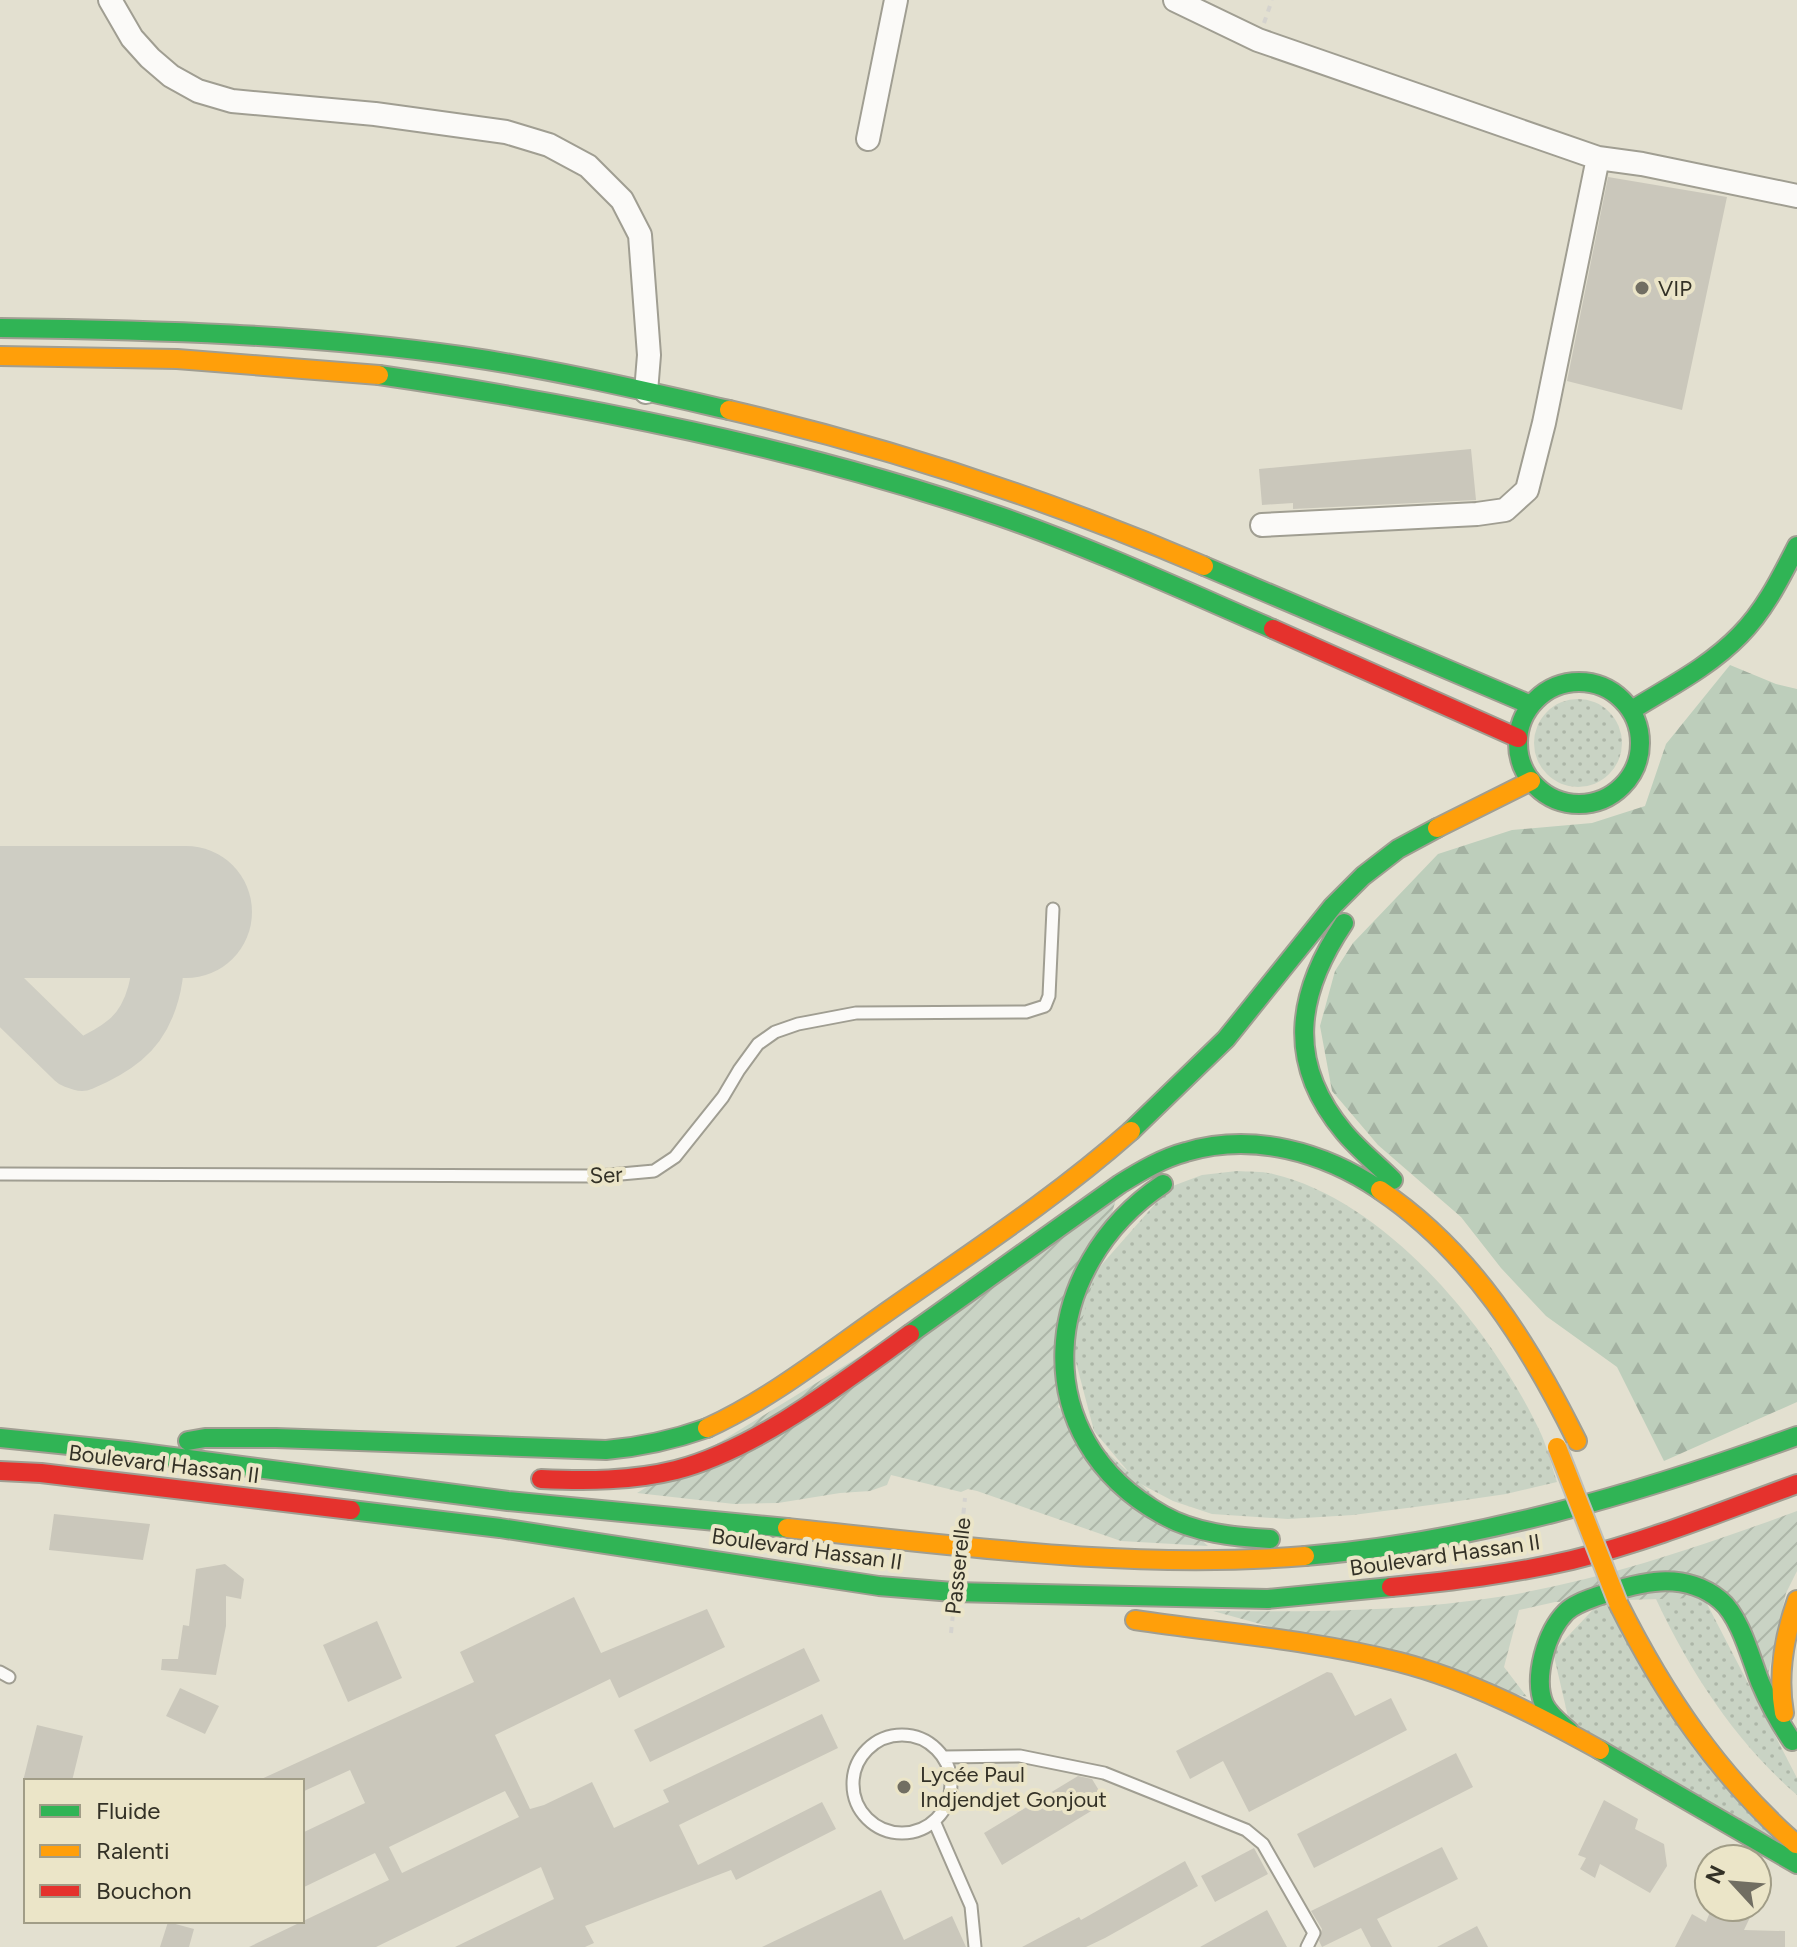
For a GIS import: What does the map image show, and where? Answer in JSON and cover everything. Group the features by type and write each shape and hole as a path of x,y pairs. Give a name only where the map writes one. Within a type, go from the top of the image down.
{"main road":[{"path":"0,328 139,329 366,345 467,358 646,392 795,425 999,486 1178,555 1531,705"},
{"path":"0,356 177,359 405,378 630,417 780,451 925,492 1080,546 1518,738"},
{"path":"1632,710 1706,665 1733,643 1771,594 1797,546"},
{"path":"1583,681 1602,685 1619,695 1632,710 1639,727 1641,746 1638,764 1628,780 1615,793 1589,803 1561,802 1544,794 1523,768 1518,738 1522,720 1531,705 1545,691 1563,683 1583,681"},
{"path":"121,1451 205,1438 325,1437 610,1451 677,1441 706,1430 775,1390 1065,1186 1200,1066 1296,947 1350,889 1409,840 1531,781"},
{"path":"1399,872 1437,828"},
{"path":"1360,905 1328,944 1307,991 1304,1019 1314,1086 1342,1130 1404,1190 1520,1334 1558,1399 1580,1448"},
{"path":"520,1478 584,1481 635,1478 677,1470 727,1451 772,1427 842,1381 1091,1202 1142,1170 1204,1148 1245,1145 1302,1151 1317,1156 1398,1201 1441,1239"},
{"path":"1179,1176 1148,1194 1105,1234 1085,1268 1071,1302 1065,1326 1063,1367 1066,1396 1080,1432 1104,1468 1135,1498 1165,1517 1237,1537 1307,1537 1415,1528 1459,1533"},
{"path":"1547,1425 1618,1603 1660,1684 1693,1735 1744,1797 1797,1845"},
{"name":"Boulevard Hassan II","path":"0,1438 335,1477 511,1502 1098,1559 1208,1562 1332,1553 1602,1514 1685,1477 1797,1436"},
{"path":"335,1477 377,1469 435,1473"},
{"name":"Boulevard Hassan II","path":"0,1471 41,1473 500,1528 879,1586 953,1592 1268,1599 1472,1579 1542,1566 1658,1535 1797,1484"},
{"path":"1594,1483 1602,1514 1642,1601"},
{"path":"1576,1737 1546,1707 1540,1688 1543,1662 1561,1619 1566,1612 1583,1602 1664,1579 1696,1586 1715,1596 1728,1608 1794,1746"},
{"path":"953,1592 979,1603 1050,1613"},
{"path":"1794,1746 1781,1704 1781,1683 1786,1634 1797,1600"},
{"path":"1122,1619 1326,1646 1385,1658 1474,1689 1576,1737 1797,1864"}],"street":[{"path":"110,0 132,38 150,58 171,76 198,91 232,101 375,114 506,132 549,145 588,166 622,200 640,235 649,355 646,392"},
{"path":"868,139 896,0"},
{"path":"1175,0 1258,40 1598,158 1797,196"},
{"path":"1262,525 1477,514 1505,510 1527,490 1544,423 1598,158"}],"lane":[{"name":"Ser","path":"0,1174 599,1176 654,1171 675,1157 723,1097 758,1044 775,1032 798,1024 856,1013 1026,1012 1045,1006 1049,996 1053,909"},
{"path":"909,1735 923,1739 944,1757 949,1770 949,1798 943,1811 922,1829 909,1833 882,1829 861,1811 853,1784 861,1757 882,1739 909,1735"},
{"path":"944,1757 1020,1756 1104,1773 1246,1830 1263,1844 1314,1933 1307,1947"},
{"path":"934,1821 971,1906 975,1947"}],"path":[{"name":"Passerelle","path":"951,1633 965,1498"}],"green space":[{"path":"1730,665 1797,689 1797,1402 1664,1461 1617,1367 1546,1316 1501,1268 1461,1217 1378,1145 1332,1091 1320,1026 1335,971 1353,943 1438,854 1512,830 1592,823 1645,806 1666,744"},
{"path":"1578,699 1595,703 1609,712 1618,726 1622,743 1618,760 1609,774 1595,783 1578,787 1561,783 1547,774 1538,760 1534,743 1538,726 1547,712 1561,703"},
{"path":"1237,1171 1273,1174 1316,1189 1357,1212 1433,1276 1467,1315 1522,1396 1542,1436 1557,1482 1506,1494 1438,1504 1353,1515 1288,1519 1212,1514 1173,1501 1137,1482 1094,1431 1072,1347 1082,1287 1170,1187 1202,1175"},
{"path":"1116,1199 1058,1407 1208,1546 1121,1541 977,1491 968,1489 961,1492 891,1475 887,1485 870,1491 778,1503 734,1504 637,1493"},
{"path":"1797,1511 1797,1571 1786,1593 1768,1675 1731,1597 1555,1602 1519,1610 1504,1667 1527,1697 1213,1611 1395,1608 1505,1596 1653,1560"},
{"path":"1651,1588 1705,1600 1797,1778 1797,1795 1752,1750 1713,1699 1679,1645"},
{"path":"1603,1599 1773,1839 1569,1721 1553,1652"}],"building":[{"name":"VIP","path":"1608,177 1727,197 1682,410 1567,381"},
{"path":"1471,449 1476,500 1293,509 1293,503 1262,505 1259,469"},
{"path":"54,1514 150,1524 143,1560 49,1550"},
{"path":"225,1564 244,1579 241,1599 226,1596 226,1626 216,1675 161,1670 162,1659 178,1659 183,1625 189,1626 196,1569"},
{"path":"574,1597 601,1653 707,1609 725,1647 619,1698 610,1679 495,1735 530,1809 592,1782 614,1828 669,1802 663,1790 822,1714 838,1748 679,1825 698,1865 822,1802 836,1829 736,1880 731,1870 585,1926 594,1943 585,1947 455,1947 554,1899 541,1867 376,1947 249,1947 389,1880 375,1853 304,1887 304,1832 365,1803 350,1770 304,1791 304,1779 261,1779 474,1682 460,1652","holes":["505,1791 519,1817 402,1873 389,1847"]},
{"path":"377,1621 402,1678 348,1702 323,1645"},
{"path":"804,1648 820,1681 650,1762 634,1730"},
{"path":"1327,1672 1332,1673 1355,1716 1391,1698 1407,1730 1249,1812 1223,1761 1190,1779 1176,1751"},
{"path":"180,1688 219,1706 205,1734 166,1716"},
{"path":"37,1725 83,1736 72,1779 23,1781"},
{"path":"1456,1753 1473,1787 1314,1868 1297,1834"},
{"path":"1078,1776 1092,1779 1106,1802 1002,1865 984,1833"},
{"path":"1604,1800 1638,1819 1635,1829 1664,1844 1667,1866 1650,1893 1600,1864 1595,1878 1580,1869 1586,1858 1578,1855"},
{"path":"1442,1847 1458,1879 1377,1919 1392,1947 1371,1947 1361,1928 1322,1947 1319,1941 1322,1929 1311,1911"},
{"path":"1254,1848 1268,1874 1215,1902 1201,1876"},
{"path":"1185,1861 1198,1886 1105,1938 1086,1947 1022,1947 1079,1917 1081,1920"},
{"path":"881,1890 904,1940 952,1916 966,1947 762,1947"},
{"path":"1267,1910 1287,1947 1200,1947"},
{"path":"1692,1914 1693,1923 1747,1923 1744,1930 1785,1931 1785,1947 1675,1947"},
{"path":"168,1923 194,1929 189,1947 160,1947"},
{"path":"1477,1926 1488,1947 1437,1947"}],"taxiway":[{"path":"0,898 24,883 44,876 65,875 97,883 112,890 138,911 154,938 157,951 153,993 142,1019 115,1048 82,1065 73,1062 0,991"}],"runway":[{"path":"0,912 186,912"}],"traffic: fast":[{"path":"0,328 231,334 404,349 528,367 729,410"},
{"path":"379,375 614,415 846,469 1034,528 1273,629"},
{"path":"1632,710 1702,667 1740,635 1765,604 1797,546"},
{"path":"1204,566 1531,705"},
{"path":"1579,682 1602,686 1622,700 1636,720 1640,743 1636,766 1622,786 1602,800 1579,804 1556,800 1536,786 1522,766 1518,743 1522,720 1536,700 1556,686 1579,682"},
{"path":"1131,1131 1226,1039 1333,906 1363,876 1398,849 1437,828"},
{"path":"1344,923 1316,976 1308,1002 1304,1028 1306,1054 1325,1106 1350,1139 1393,1180"},
{"path":"910,1334 1120,1184 1152,1165 1177,1155 1211,1146 1237,1144 1287,1149 1335,1165 1380,1190"},
{"path":"1163,1184 1122,1219 1091,1260 1072,1305 1064,1352 1069,1398 1087,1442 1118,1482 1163,1515 1201,1530 1270,1539"},
{"path":"188,1441 205,1438 276,1438 606,1450 657,1442 707,1428"},
{"path":"1305,1556 1431,1540 1555,1512 1677,1477 1797,1436"},
{"path":"0,1438 127,1451 508,1501 787,1528"},
{"path":"351,1510 500,1528 879,1586 953,1592 1268,1599 1391,1587"},
{"path":"1569,1731 1549,1712 1541,1693 1543,1656 1559,1621 1573,1607 1598,1596 1645,1583 1676,1582 1706,1591 1727,1607 1739,1627 1767,1697 1792,1741"},
{"path":"1600,1750 1797,1864"}],"traffic: slow":[{"path":"0,356 177,359 379,375"},
{"path":"729,410 850,441 970,478 1088,519 1204,566"},
{"path":"1437,828 1531,781"},
{"path":"707,1428 753,1404 818,1361 1040,1204 1131,1131"},
{"path":"1380,1190 1413,1214 1442,1241 1495,1302 1539,1369 1577,1441"},
{"path":"1557,1447 1618,1603"},
{"path":"787,1528 1110,1558 1240,1560 1305,1556"},
{"path":"1784,1713 1781,1684 1783,1656 1797,1600"},
{"path":"1618,1603 1654,1670 1695,1732 1742,1790 1796,1844"},
{"path":"1135,1620 1301,1642 1399,1662 1451,1678 1502,1700 1600,1750"}],"traffic: jam":[{"path":"1273,629 1518,738"},
{"path":"541,1479 626,1478 676,1470 707,1460 737,1447 798,1412 910,1334"},
{"path":"0,1471 41,1473 351,1510"},
{"path":"1391,1587 1482,1576 1572,1560 1658,1535 1797,1484"}],"place":[{"name":"VIP","path":"1642,288"},
{"name":"Lycée Paul Indjendjet Gonjout","path":"904,1787"}]}
